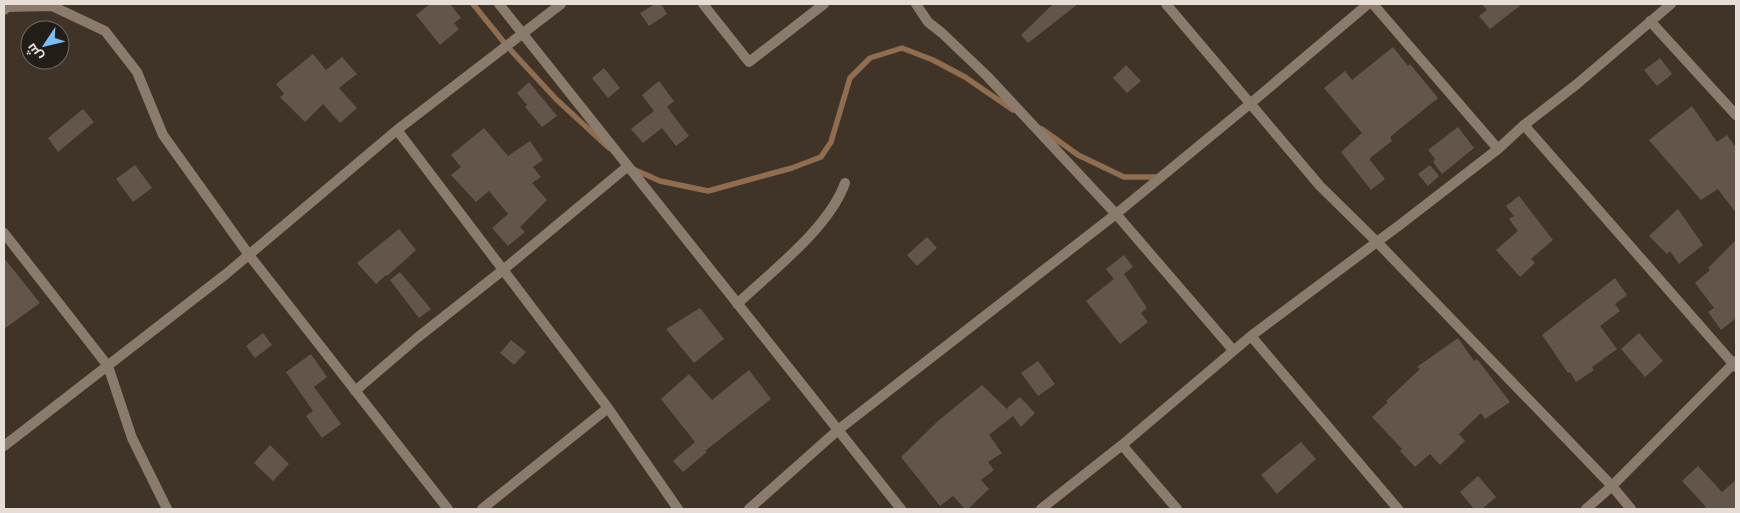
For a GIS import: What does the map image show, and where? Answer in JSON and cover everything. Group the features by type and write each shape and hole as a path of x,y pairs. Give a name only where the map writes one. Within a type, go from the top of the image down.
{"street":[{"path":"499,4 901,509"},
{"path":"4,446 249,255 397,130 561,4"},
{"path":"703,4 749,62 824,4"},
{"path":"916,4 928,22 942,32 987,76 1116,214 1233,350"},
{"path":"1166,4 1320,186 1377,242 1612,486 1631,509"},
{"path":"749,509 838,430 1116,214 1368,4"},
{"path":"1373,4 1498,149"},
{"path":"1041,509 1122,445 1250,336 1498,149 1524,125 1577,84 1671,4"},
{"path":"4,10 7,7 52,6 105,31 137,72 162,135 249,255 448,509"},
{"path":"1650,21 1736,115"},
{"path":"1524,125 1735,364 1612,486 1586,509"},
{"path":"397,130 608,408 678,509"},
{"path":"355,391 628,166"},
{"path":"737,304 824,221 840,197 845,183"},
{"path":"4,233 108,366 132,438 166,509"},
{"path":"1250,336 1398,509"},
{"path":"482,509 608,408"},
{"path":"1122,445 1177,509"}],"building":[{"path":"430,4 450,4 461,18 454,23 459,29 440,45 416,15"},
{"path":"655,4 661,4 667,14 649,26 640,13"},
{"path":"1053,4 1078,4 1028,43 1021,35"},
{"path":"1482,4 1522,4 1490,29 1479,16 1487,10"},
{"path":"1393,47 1438,98 1390,137 1392,141 1370,158 1385,179 1371,190 1341,152 1362,133 1324,88 1345,71 1352,80"},
{"path":"313,54 326,70 342,57 357,74 339,88 357,108 340,123 323,104 305,122 280,97 284,94 276,84"},
{"path":"1660,58 1672,74 1657,86 1644,70"},
{"path":"1126,65 1141,81 1127,93 1113,78"},
{"path":"604,68 620,88 608,98 592,78"},
{"path":"659,81 674,101 667,107 689,136 676,146 662,128 643,143 631,129 654,111 642,95"},
{"path":"529,82 557,116 542,127 525,107 527,105 517,93"},
{"path":"1692,106 1717,142 1727,135 1736,148 1736,213 1718,189 1701,200 1649,140"},
{"path":"83,109 94,122 58,152 48,138"},
{"path":"1458,127 1474,148 1442,174 1433,162 1435,159 1428,150"},
{"path":"484,128 508,156 530,141 543,160 533,167 541,177 532,183 547,200 520,227 525,232 508,246 492,228 508,214 489,191 476,202 451,175 461,167 451,155"},
{"path":"135,165 152,188 133,202 116,179"},
{"path":"1430,165 1439,176 1428,186 1418,174"},
{"path":"1519,196 1553,240 1531,259 1535,263 1520,277 1496,250 1518,231 1509,219 1514,216 1506,206"},
{"path":"1678,209 1703,245 1679,264 1670,251 1667,254 1649,236"},
{"path":"399,229 416,250 376,284 357,263"},
{"path":"927,237 937,248 917,266 907,255"},
{"path":"1736,240 1736,318 1721,330 1708,312 1714,308 1695,283 1710,270 1708,268"},
{"path":"1124,255 1133,267 1124,274 1147,308 1141,313 1148,322 1120,344 1086,301 1114,279 1106,269"},
{"path":"4,258 40,303 4,329"},
{"path":"400,272 431,309 419,318 390,280"},
{"path":"1615,278 1627,295 1615,304 1620,311 1600,326 1617,349 1592,367 1594,370 1576,382 1542,335"},
{"path":"700,308 724,339 694,363 666,329"},
{"path":"263,333 272,345 255,358 246,346"},
{"path":"1639,333 1663,361 1645,377 1621,349"},
{"path":"1458,338 1474,361 1477,359 1510,402 1485,419 1481,413 1459,434 1465,441 1440,465 1430,454 1415,467 1400,451 1402,449 1372,417 1420,369 1417,367"},
{"path":"511,340 526,352 514,365 500,353"},
{"path":"311,354 327,377 314,387 341,424 322,438 306,416 313,411 286,372"},
{"path":"1038,361 1055,384 1038,396 1021,373"},
{"path":"749,370 771,399 705,451 707,452 683,472 673,461 695,442 661,399 689,374 712,400"},
{"path":"982,385 1009,411 1007,408 1020,397 1035,413 1021,427 1013,416 989,435 1002,453 988,462 994,470 981,480 989,489 968,509 965,509 953,496 940,506 901,457 938,421"},
{"path":"1301,442 1316,459 1277,494 1261,475"},
{"path":"270,445 289,464 273,481 254,463"},
{"path":"1698,466 1722,492 1736,480 1736,509 1703,509 1706,507 1682,481"},
{"path":"1478,476 1496,497 1482,509 1474,509 1460,492"}],"waterway":[{"path":"473,4 507,46 556,99 609,148"},
{"path":"633,169 660,181 708,191 792,168 821,157 831,142 850,78 870,58 902,48 933,60 965,77 1013,110"},
{"path":"1042,129 1078,155 1124,177 1159,177"}]}
